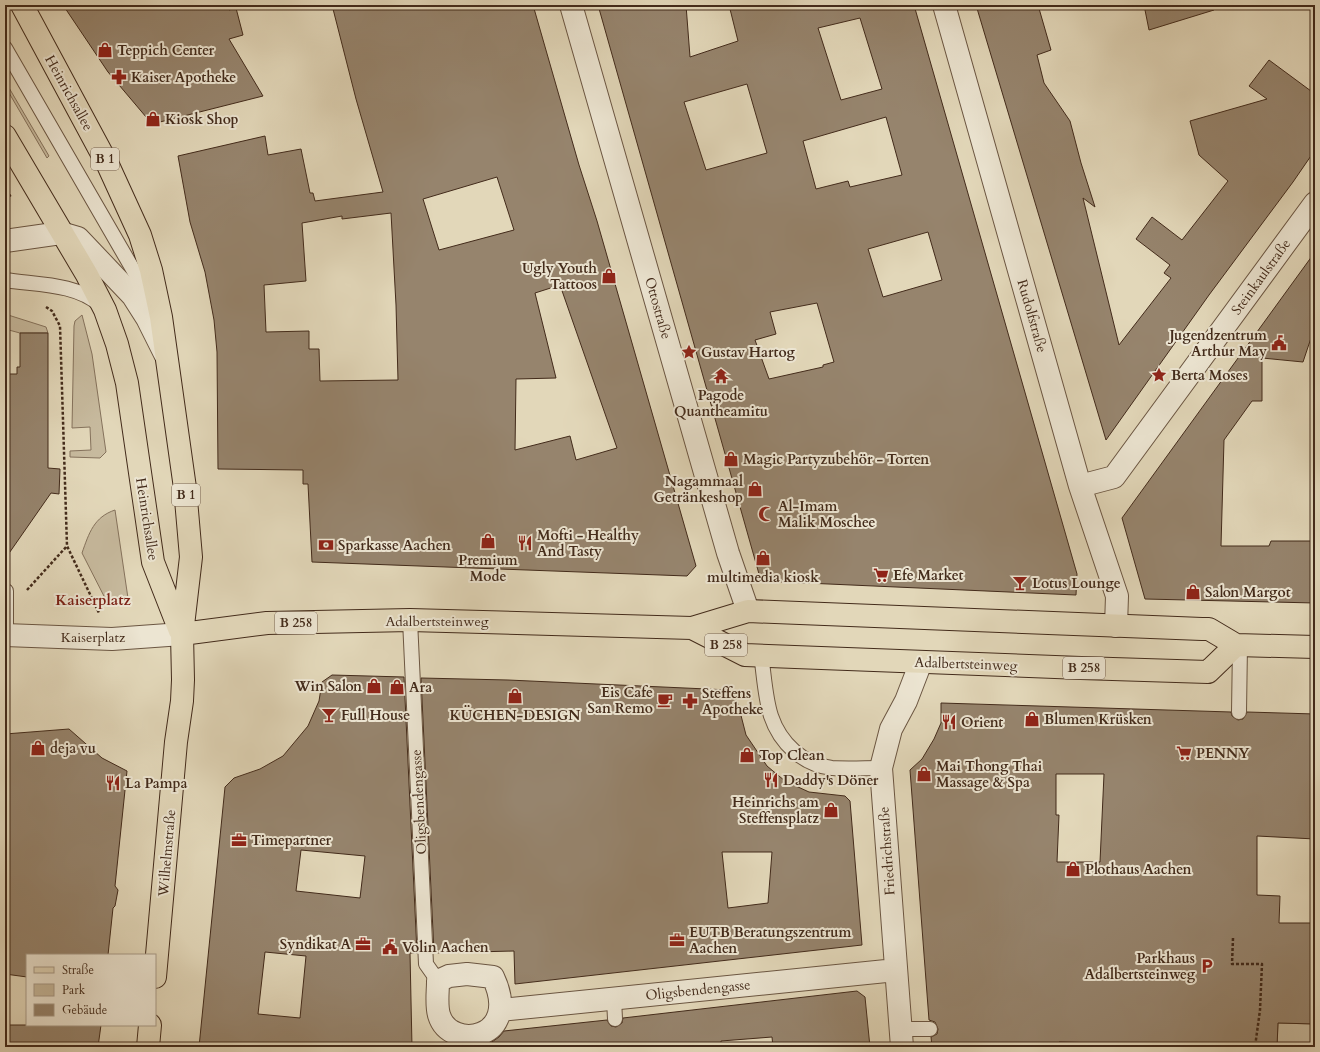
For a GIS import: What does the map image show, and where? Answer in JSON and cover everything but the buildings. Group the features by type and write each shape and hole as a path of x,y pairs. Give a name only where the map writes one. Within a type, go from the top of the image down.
{"main road":[{"name":"Heinrichsallee","path":"22,5 102,152 132,215 151,270 161,317 167,357 185,488 191,557 182,634"},
{"name":"Heinrichsallee","path":"5,136 87,275 105,310 117,344 127,383 153,562 182,634"},
{"name":"Adalbertsteinweg","path":"182,634 267,623 410,620 692,628 748,611 1209,629 1238,645 1315,647"},
{"name":"Adalbertsteinweg","path":"692,628 745,654 1208,672 1238,645"},
{"name":"Wilhelmstraße","path":"156,967 182,701 182,634"},
{"path":"148,1047 150,1026"}],"street":[{"name":"Ottostraße","path":"571,5 728,553 748,611"},
{"name":"Rudolfstraße","path":"944,5 1080,486 1117,596 1116,626"},
{"name":"Steinkaulstraße","path":"1080,486 1114,477 1315,203"},
{"path":"5,241 61,233"},
{"name":"Heinrichsallee","path":"61,233 78,238 121,282 147,318 167,357"},
{"name":"Kaiserplatz","path":"5,635 112,639 182,634"},
{"name":"Friedrichstraße","path":"902,1038 881,768 891,729 906,701 921,662"},
{"name":"Oligsbendengasse","path":"501,1010 615,1009 896,970"},
{"path":"467,974 494,977 499,989 501,1010 499,1018 488,1031 478,1036 458,1035 448,1029 439,1016 438,981 449,976 467,974"}],"lane":[{"name":"Heinrichsallee","path":"5,48 70,163 161,317"},
{"path":"5,280 59,288 82,294 94,300 105,310"},
{"path":"5,635 6,591"},
{"name":"Oligsbendengasse","path":"410,620 426,964 438,981"},
{"path":"1238,645 1239,712"},
{"path":"761,655 771,715 779,734 793,751 811,763 832,768 881,768"},
{"path":"902,1038 930,1029"}],"path":[{"path":"42,305 52,311 60,326 67,546 112,639"},
{"path":"6,591 28,590 67,546"},
{"path":"1233,938 1232,964 1262,964 1260,1010 1255,1047"}],"green space":[{"path":"5,81 49,156 47,158 5,86"},
{"path":"5,314 46,327 48,333 20,333 5,329"},
{"path":"82,315 92,354 106,452 100,458 70,457 70,451 91,450 90,427 72,428 74,326 75,321"},
{"path":"115,510 129,605 108,604 82,553 90,532 97,521"},
{"path":"1278,1023 1315,1024 1315,1047 1277,1047"},
{"path":"1058,1037 1096,1043 1250,1047 1059,1047"}],"place":[{"name":"Teppich Center","path":"105,50"},
{"name":"Kaiser Apotheke","path":"119,77"},
{"name":"Kiosk Shop","path":"153,119"},
{"name":"Ugly Youth Tattoos","path":"609,276"},
{"name":"Jugendzentrum Arthur May","path":"1279,343"},
{"name":"Gustav Hartog","path":"689,352"},
{"name":"Berta Moses","path":"1159,375"},
{"name":"Pagode Quantheamitu","path":"721,376"},
{"name":"Magic Partyzubehör - Torten","path":"731,459"},
{"name":"Nagammaal Getränkeshop","path":"755,489"},
{"name":"Al-Imam Malik Moschee","path":"766,514"},
{"name":"Premium Mode","path":"488,541"},
{"name":"Mofti - Healthy And Tasty","path":"525,543"},
{"name":"Sparkasse Aachen","path":"326,545"},
{"name":"multimedia kiosk","path":"763,558"},
{"name":"Efe Market","path":"881,575"},
{"name":"Lotus Lounge","path":"1020,583"},
{"name":"Salon Margot","path":"1193,592"},
{"name":"Win Salon","path":"374,686"},
{"name":"Ara","path":"397,687"},
{"name":"KÜCHEN-DESIGN","path":"515,696"},
{"name":"Eis Cafe San Remo","path":"665,700"},
{"name":"Steffens Apotheke","path":"690,701"},
{"name":"Full House","path":"329,715"},
{"name":"Blumen Krüsken","path":"1032,719"},
{"name":"Orient","path":"949,722"},
{"name":"deja vu","path":"38,748"},
{"name":"PENNY","path":"1184,753"},
{"name":"Top Clean","path":"747,755"},
{"name":"Mai Thong Thai Massage & Spa","path":"924,774"},
{"name":"Daddy's Döner","path":"771,780"},
{"name":"La Pampa","path":"113,783"},
{"name":"Heinrichs am Steffensplatz","path":"831,810"},
{"name":"Timepartner","path":"239,840"},
{"name":"Plothaus Aachen","path":"1073,869"},
{"name":"EUTB Beratungszentrum Aachen","path":"677,940"},
{"name":"Syndikat A","path":"363,944"},
{"name":"Volin Aachen","path":"390,947"},
{"name":"Parkhaus Adalbertsteinweg","path":"1207,966"}],"district":[{"name":"Kaiserplatz","path":"93,600"}]}
